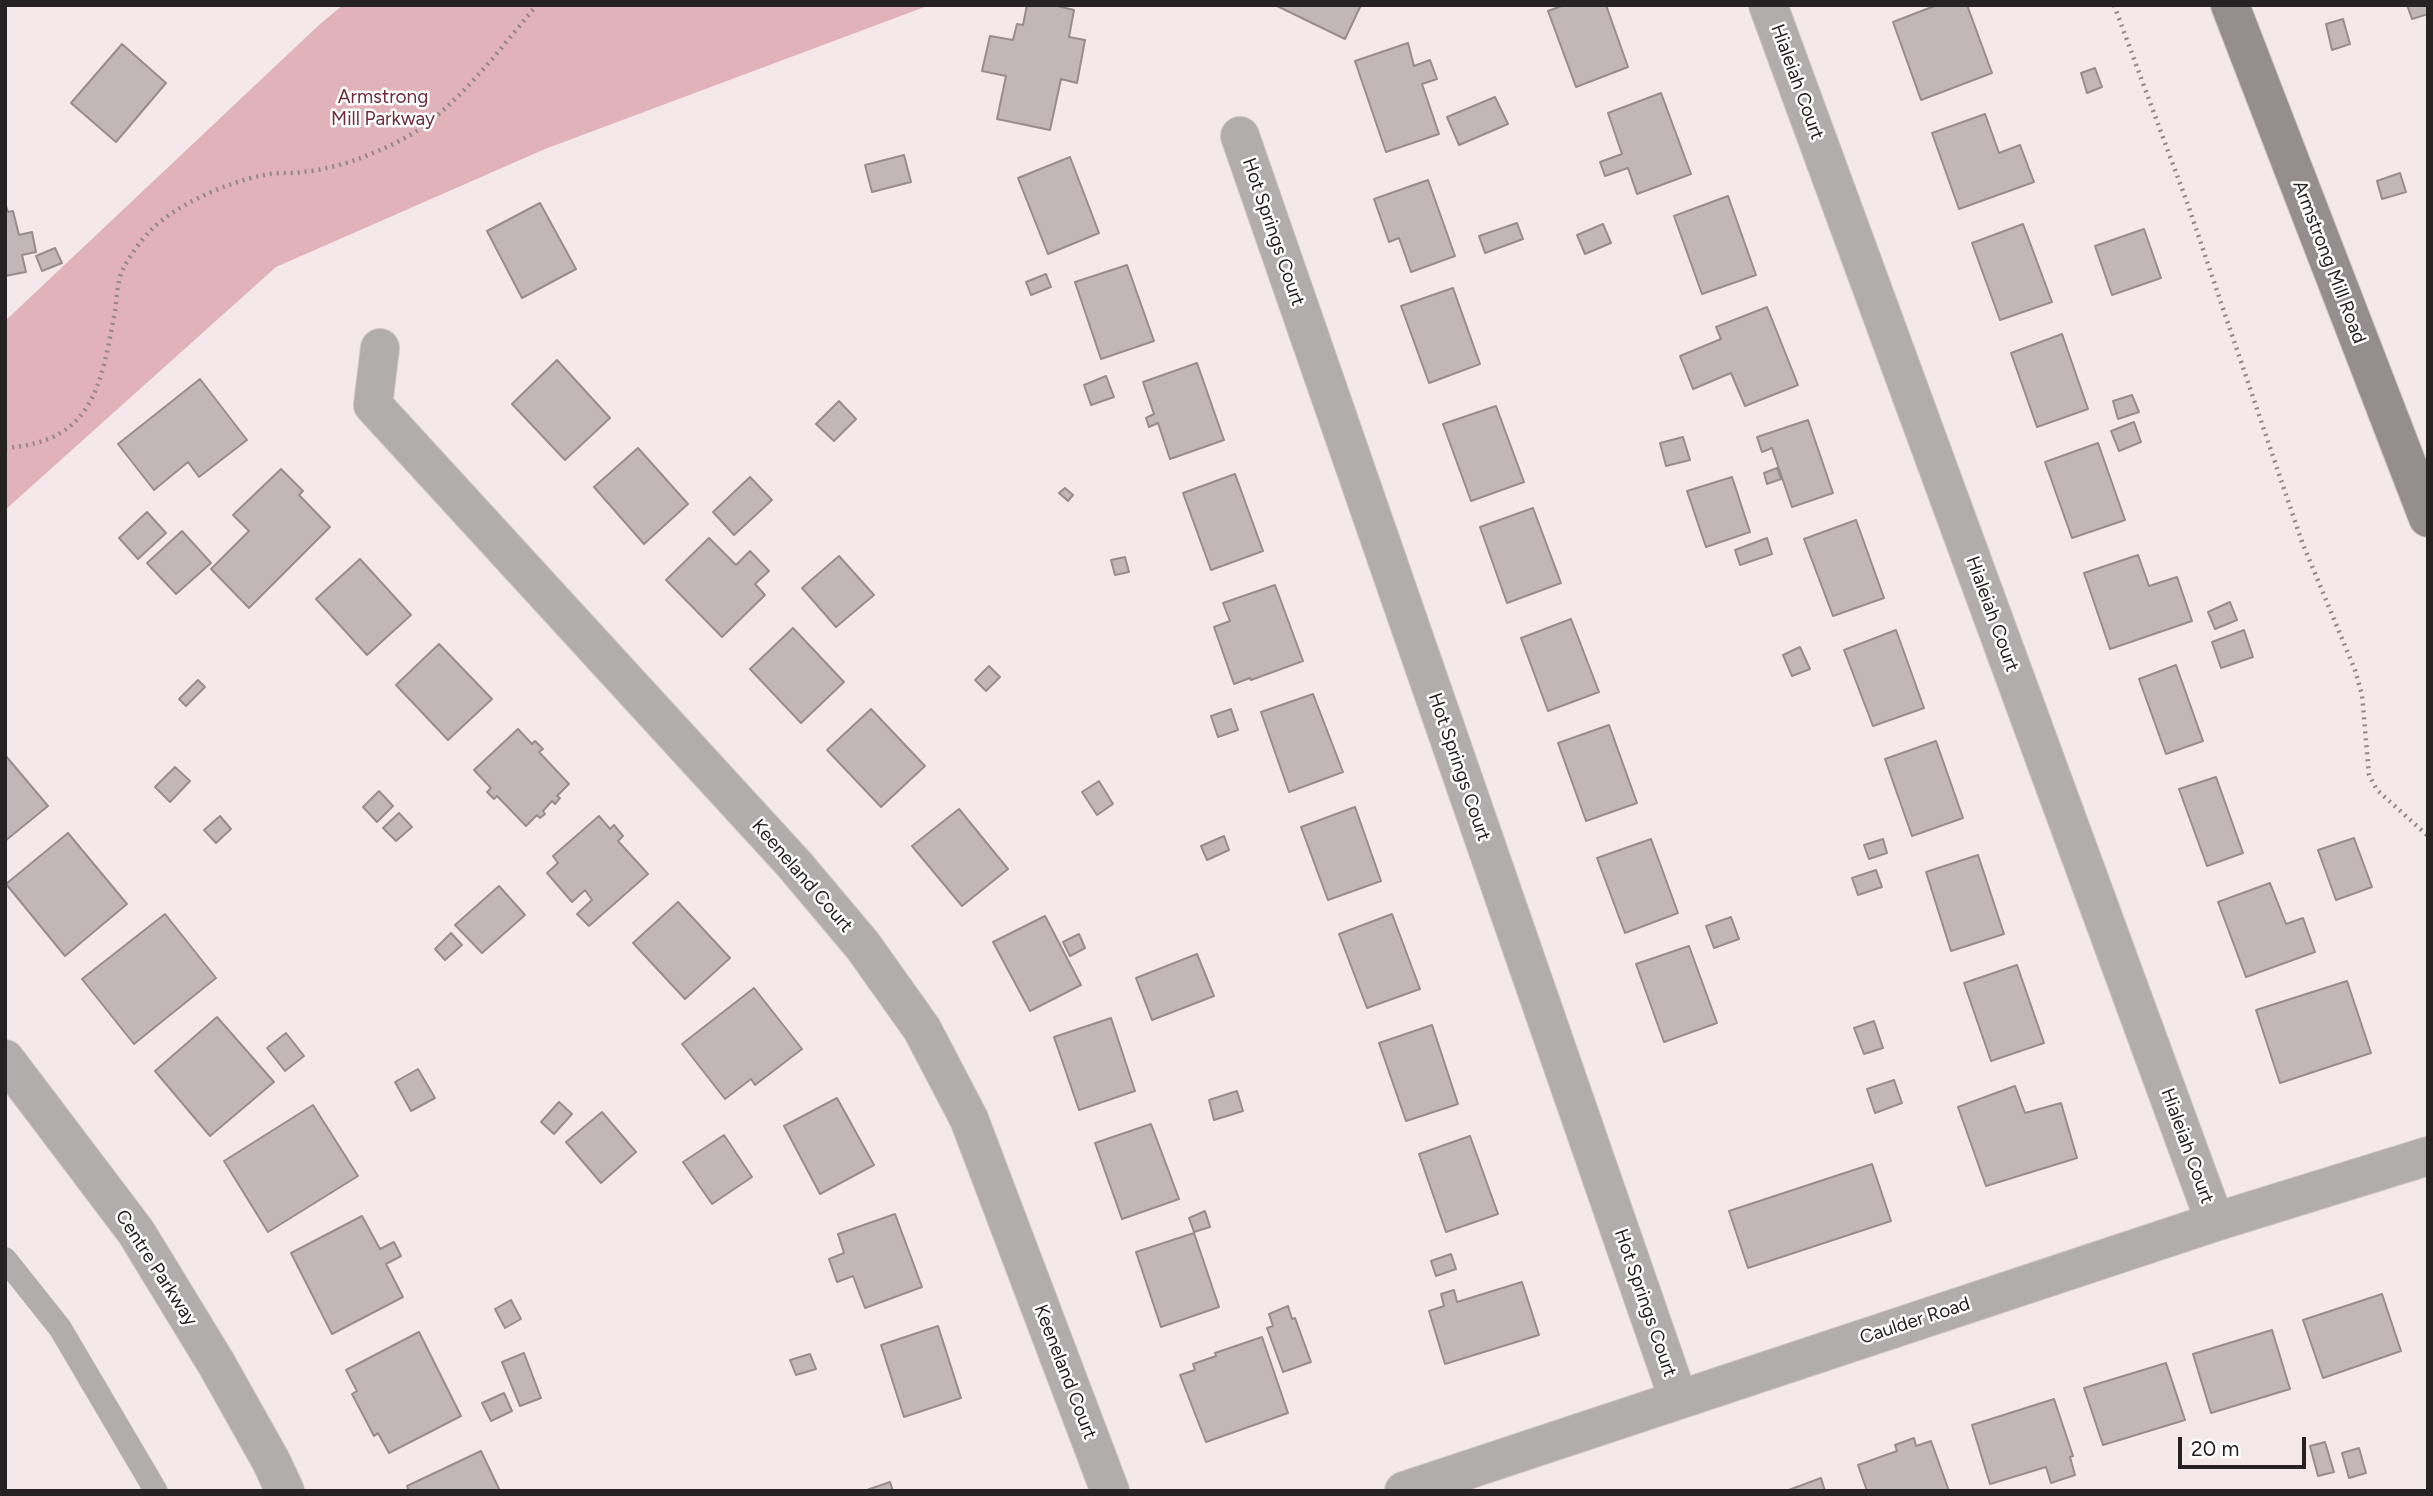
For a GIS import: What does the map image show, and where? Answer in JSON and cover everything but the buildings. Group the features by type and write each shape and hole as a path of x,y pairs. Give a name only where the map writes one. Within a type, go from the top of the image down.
{"main road":[{"name":"Armstrong Mill Road","path":"2230,5 2425,502"}],"street":[{"name":"Hialeiah Court","path":"1769,5 2216,1222"},
{"name":"Hot Springs Court","path":"1240,136 1678,1398"},
{"name":"Keeneland Court","path":"380,348 373,405 794,864 863,946 922,1030 969,1119 1110,1491"},
{"name":"Centre Parkway","path":"5,1059 136,1232 216,1363 285,1491"},
{"name":"Caulder Road","path":"1404,1491 1678,1398 2216,1222 2428,1156"}],"lane":[{"path":"5,1259 60,1328 156,1491"}],"path":[{"path":"5,448 23,447 52,439 79,419 94,396 103,369 122,271 151,230 186,204 232,184 265,174 304,172 356,160 396,143 433,120 483,69 537,5"},
{"path":"2114,5 2188,205 2302,542 2355,670 2362,695 2369,775 2377,790 2428,836"}],"green space":[{"name":"Armstrong Mill Parkway","path":"343,5 930,5 545,149 276,267 5,510 5,321"}]}
